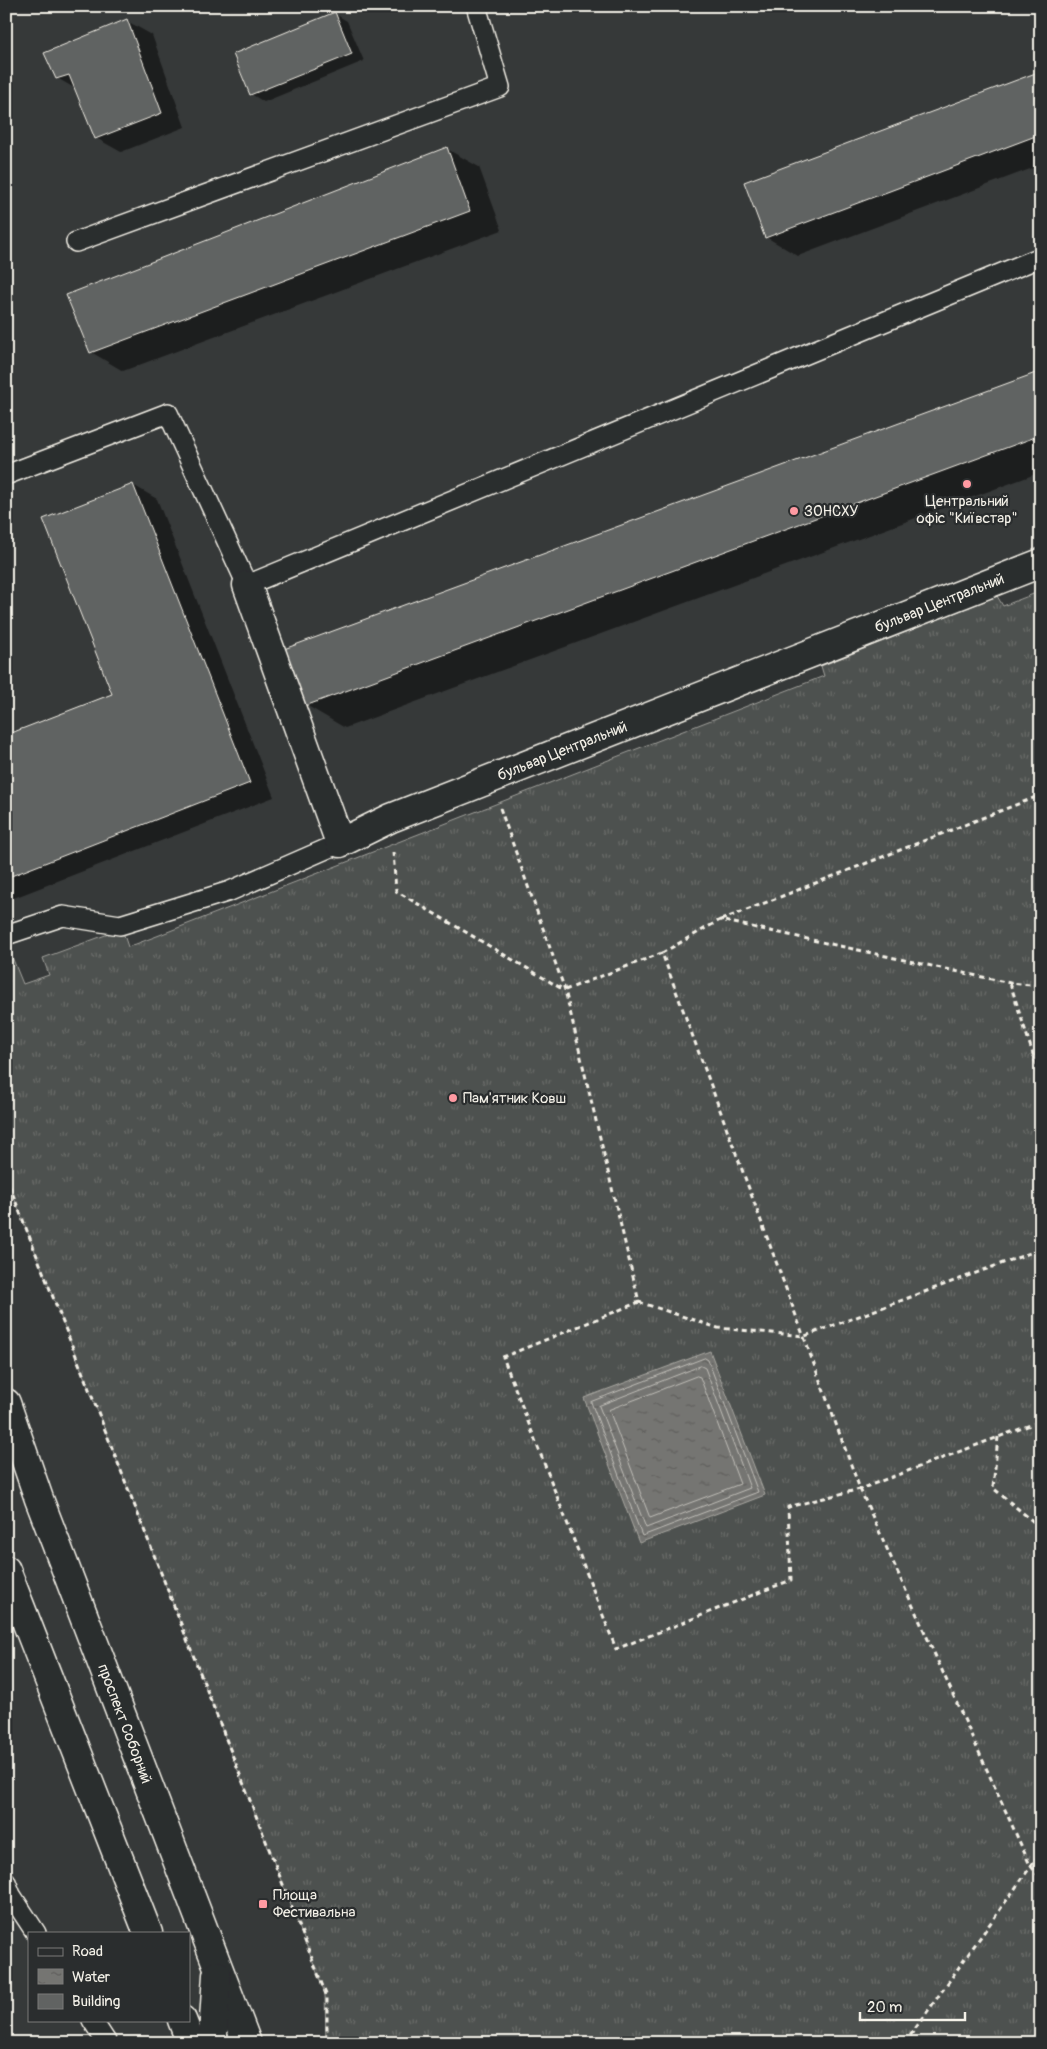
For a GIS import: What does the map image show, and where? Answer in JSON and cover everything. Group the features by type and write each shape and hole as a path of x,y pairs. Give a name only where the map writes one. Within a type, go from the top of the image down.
{"main road":[{"name":"бульвар Центральний","path":"340,843 391,818 1041,563"},
{"path":"247,585 340,843"},
{"name":"проспект Соборний","path":"6,1403 38,1498 247,2043"},
{"path":"6,1570 148,1932"},
{"path":"210,2043 213,2035 218,1966"},
{"path":"183,2022 191,2043"}],"lane":[{"path":"76,242 500,87 476,6"},
{"path":"6,475 168,413 247,585 1041,256"},
{"path":"6,935 63,916 120,925 230,891 340,843"},
{"path":"6,1882 11,1895 35,1932"},
{"path":"93,2022 107,2043"}],"path":[{"path":"490,780 565,990 639,1302"},
{"path":"565,990 662,953 720,920 1041,795"},
{"path":"391,818 396,891 565,990"},
{"path":"720,920 1010,983 1041,986"},
{"path":"662,953 860,1489 1030,1865 1041,1878"},
{"path":"1010,983 1041,1079"},
{"path":"6,1177 327,1997 326,2043"},
{"path":"1041,1249 805,1336 718,1328 639,1302 503,1357 616,1649 791,1580 788,1507 860,1489 1041,1421"},
{"path":"998,1437 993,1488 1041,1528"},
{"path":"905,2043 1041,1852"}],"green space":[{"path":"1041,591 1041,2036 1020,2043 326,2043 325,1993 6,1177 6,959 12,957 23,984 49,975 43,958 122,929 128,947 824,676 821,666 997,596 1003,606"}],"water":[{"path":"710,1351 765,1495 639,1543 584,1398"}],"building":[{"path":"335,12 352,54 250,95 233,54"},
{"path":"127,19 162,113 95,139 69,75 56,79 44,53"},
{"path":"1041,71 1041,134 765,238 744,182"},
{"path":"447,147 470,211 90,353 66,295"},
{"path":"1041,371 1041,435 305,706 284,649"},
{"path":"133,484 250,783 6,878 6,735 112,694 43,519"}],"place":[{"name":"Центральний офіс \"Київстар\"","path":"967,484"},
{"name":"ЗОНСХУ","path":"794,511"},
{"name":"Пам'ятник Ковш","path":"453,1098"},
{"name":"Площа Фестивальна","path":"263,1904"}]}
